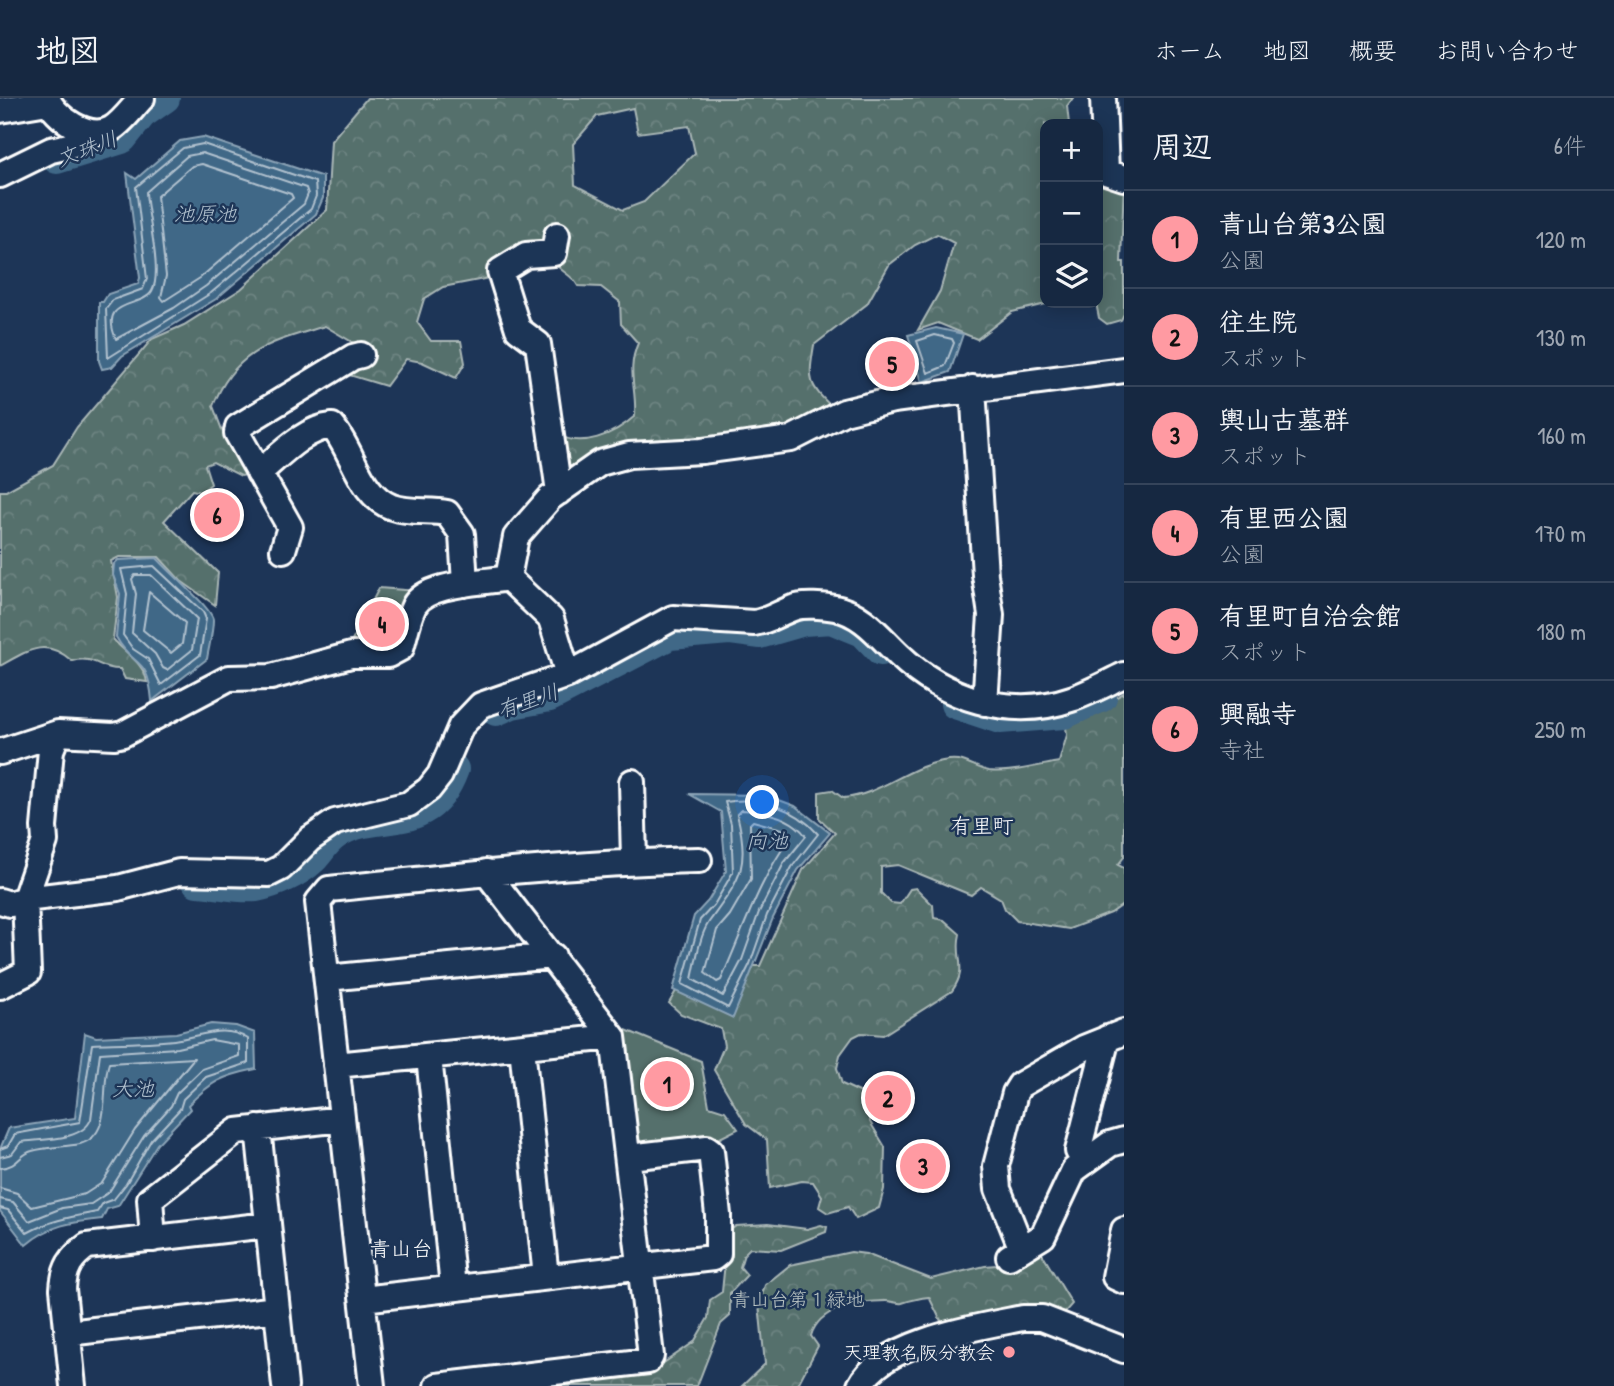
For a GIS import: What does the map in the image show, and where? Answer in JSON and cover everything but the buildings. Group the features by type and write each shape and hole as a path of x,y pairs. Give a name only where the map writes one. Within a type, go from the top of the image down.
{"street":[{"path":"0,175 51,150 82,143 92,133 110,130 142,98"},
{"path":"1103,98 1106,172 1124,178"},
{"path":"0,110 48,100 70,122 92,133"},
{"path":"557,236 554,253 526,255 500,271 518,329 538,344 559,492"},
{"path":"283,551 290,527 237,433 238,427 353,356 361,355"},
{"path":"508,578 516,537 559,492 600,464 629,455 702,451 791,439 844,412 893,400 1124,370"},
{"path":"973,388 985,575 991,615 985,703"},
{"path":"259,473 294,444 323,427 332,426 353,457 369,492 392,507 447,513 462,534 465,584"},
{"path":"0,752 58,733 114,736 133,729 229,678 271,677 351,655 388,655 401,648 414,606 421,597 465,584 508,578"},
{"path":"508,578 551,619 568,675"},
{"path":"0,901 10,904 25,899 118,888 179,872 263,876 281,868 310,839 335,822 409,804 429,789 440,775 461,726 481,705 568,675 673,618 754,623 766,621 795,606 836,608 879,633 899,655 948,690 985,703 1013,708 1040,706 1070,699 1124,674"},
{"path":"0,986 28,972 25,899 45,841 51,750 58,733"},
{"path":"632,782 634,860"},
{"path":"372,1386 318,902 329,889 634,860 699,860"},
{"path":"437,1386 648,1361 651,1356 613,1037 486,872"},
{"path":"327,978 553,956"},
{"path":"1084,1161 1078,1151 1116,1035"},
{"path":"1116,1035 1084,1048 1020,1085 1015,1093 996,1166 1015,1252 1043,1236 1074,1170 1110,1144 1124,1140"},
{"path":"336,1065 429,1058 613,1037"},
{"path":"522,1047 546,1277"},
{"path":"429,1058 453,1287"},
{"path":"153,1239 150,1199 237,1131 342,1119"},
{"path":"258,1128 285,1386"},
{"path":"363,1299 713,1258 718,1254 718,1215 711,1151 707,1148 629,1157"},
{"path":"73,1386 64,1274 72,1256 87,1246 267,1225"},
{"path":"1124,1230 1115,1277 1124,1281"},
{"path":"68,1333 277,1309"},
{"path":"860,1386 886,1359 912,1346 1023,1318 1041,1318 1124,1350"}],"green space":[{"path":"367,98 1073,98 1067,106 1068,119 1040,119 1040,305 1012,312 977,339 938,323 918,330 940,291 954,243 937,234 915,245 889,265 867,304 814,345 812,381 819,394 834,409 793,431 566,480 555,433 576,440 597,438 618,429 635,416 632,371 638,343 621,324 620,302 601,287 578,286 553,261 561,255 494,277 443,287 424,299 417,322 431,341 461,341 465,363 456,378 422,362 406,359 386,386 349,375 362,348 325,326 289,337 244,360 232,372 213,406 224,435 246,475 241,476 213,462 205,465 211,484 201,492 192,490 164,521 218,573 215,605 181,581 159,557 119,557 111,561 118,597 113,639 142,669 147,682 125,679 120,669 87,660 72,661 62,654 44,648 28,651 0,666 0,491 6,491 53,465 77,427 152,339 184,325 241,289 327,210 331,141","holes":["633,108 638,133 689,126 695,153 644,202 623,210 575,185 573,144 597,116"]},
{"path":"1103,176 1124,182 1121,262 1124,262 1124,314 1121,320 1107,324 1099,318 1097,308 1103,308"},
{"path":"379,588 416,591 394,644 363,649 362,641 352,641"},
{"path":"1124,693 1124,857 1118,865 1124,868 1124,904 1111,913 1069,929 1017,921 1005,909 1001,899 981,887 971,895 898,865 881,867 881,893 891,903 900,904 910,889 916,888 933,905 934,918 944,920 960,934 960,975 952,991 883,1035 861,1033 853,1037 840,1055 837,1068 842,1084 870,1097 870,1122 885,1147 884,1189 879,1208 856,1219 848,1207 828,1213 819,1207 822,1196 813,1182 802,1181 770,1188 767,1140 746,1124 714,1070 724,1046 721,1029 681,1014 669,1003 676,991 746,966 760,966 803,870 835,833 819,818 819,792 832,790 843,798 857,796 921,767 949,760 960,760 996,772 1059,762 1067,735 1065,719 1090,712"},
{"path":"621,1028 701,1061 709,1106 725,1111 738,1129 718,1139 641,1149 635,1144"},
{"name":"青山台第１緑地","path":"768,1224 807,1229 821,1225 827,1227 826,1232 781,1250 750,1248 744,1254 740,1267 747,1275 730,1293 730,1316 721,1324 697,1386 524,1386 649,1373 694,1342 708,1318 710,1300 722,1292 728,1232 736,1226"},
{"name":"青山台第１緑地","path":"1038,1247 1072,1304 1065,1312 1039,1307 944,1327 929,1297 900,1303 886,1301 853,1304 831,1312 815,1326 811,1336 818,1346 797,1386 742,1386 765,1364 759,1304 765,1285 790,1265 851,1252 866,1254 931,1279 985,1266 1008,1264"}],"water":[{"name":"池原池","path":"203,137 323,177 323,198 316,214 216,299 122,356 112,367 102,369 99,361 99,302 103,302 108,294 138,284 140,278 127,173 136,179 180,141"},
{"path":"936,328 963,334 950,372 922,382 908,335"},
{"path":"157,558 198,599 213,620 207,659 152,701 144,669 116,637 120,594 113,575 114,564 118,560"},
{"name":"向池","path":"689,794 766,795 795,806 830,833 798,870 773,918 733,1018 673,990 694,916 708,901 726,871 721,812"},
{"name":"大池","path":"211,1024 236,1026 255,1033 256,1069 218,1081 188,1105 190,1109 157,1144 118,1206 107,1209 102,1219 61,1226 43,1233 26,1245 0,1211 0,1149 9,1128 75,1118 85,1033 96,1037 176,1033"}],"waterway":[{"name":"文珠川","path":"57,159 122,139 142,114 165,98"},
{"name":"有里川","path":"496,711 512,704 550,697 670,635 729,630 759,634 804,621 831,619 863,632 881,651"},
{"name":"有里川","path":"955,704 1000,719 1064,714 1102,697"},
{"name":"有里川","path":"197,882 256,887 279,880 307,864 332,837 351,827 400,818 430,805 443,791 454,769"}],"place":[{"name":"有里町自治会館","path":"892,364"},
{"name":"興融寺","path":"217,515"},
{"name":"有里西公園","path":"382,624"},
{"name":"青山台第3公園","path":"667,1084"},
{"name":"往生院","path":"888,1098"},
{"name":"輿山古墓群","path":"923,1166"},
{"name":"天理教名阪分教会","path":"1009,1352"}],"district":[{"name":"有里町","path":"982,826"},
{"name":"青山台","path":"401,1249"}]}
